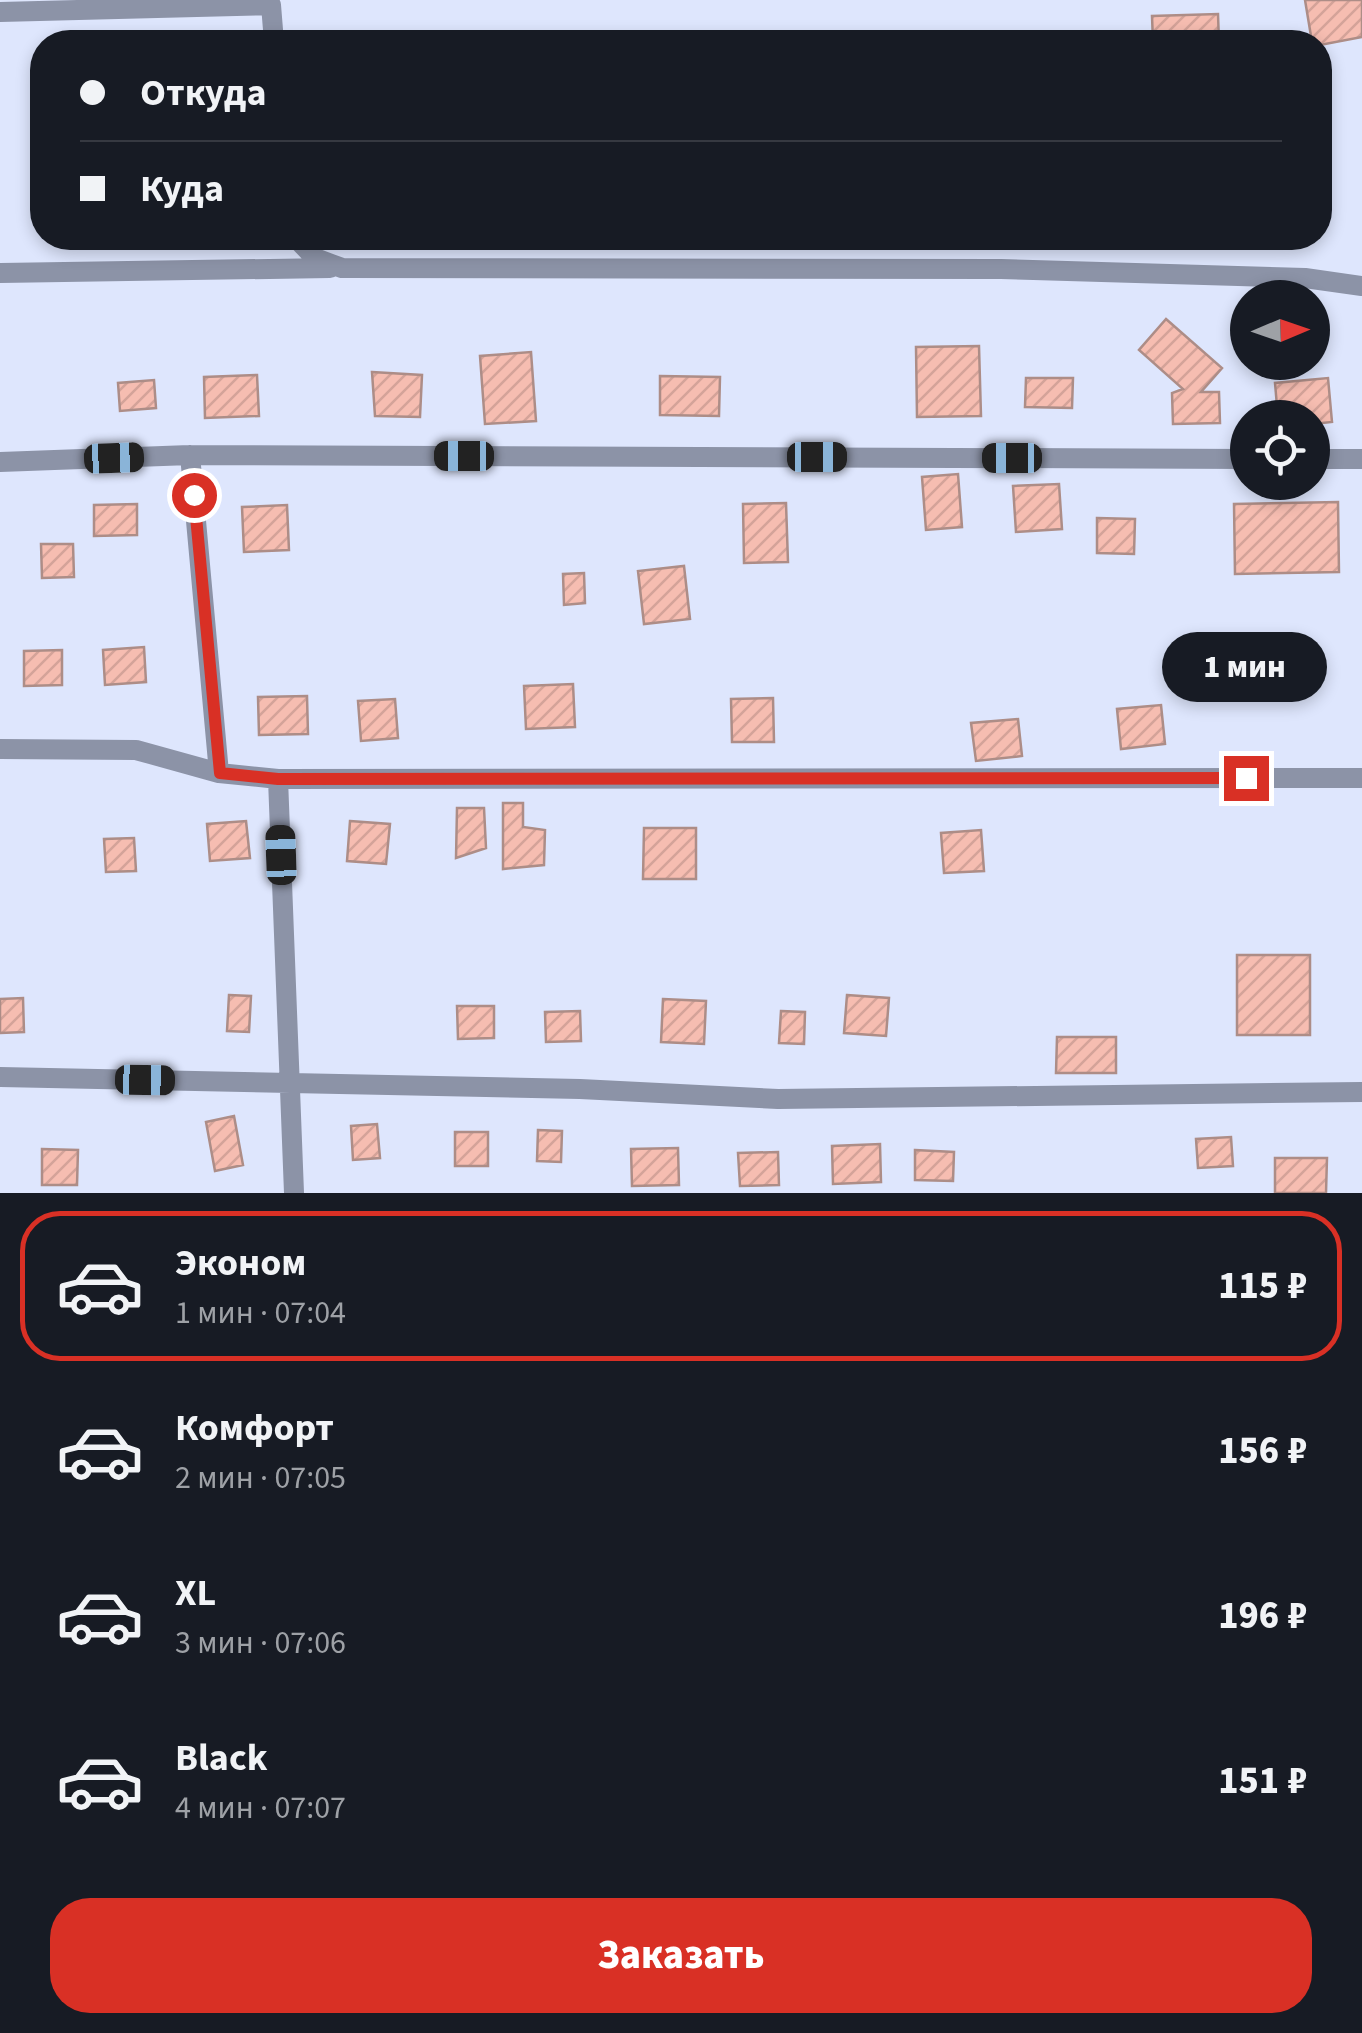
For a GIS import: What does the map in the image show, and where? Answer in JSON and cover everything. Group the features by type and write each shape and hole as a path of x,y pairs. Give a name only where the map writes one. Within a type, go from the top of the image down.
{"street":[{"path":"0,12 271,3 273,30"},
{"path":"307,250 315,258 342,268"},
{"path":"0,273 342,268 1002,270 1305,278 1362,286"},
{"path":"0,462 190,456 1230,458"},
{"path":"190,456 220,773"},
{"path":"1330,459 1362,459"},
{"path":"0,749 136,750 220,773 278,779 1362,778"},
{"path":"278,779 294,1193"},
{"path":"0,1077 580,1089 778,1099 1362,1092"}],"building":[{"path":"1305,0 1362,0 1362,37 1332,43 1332,30 1310,30"},
{"path":"1218,14 1219,30 1153,30 1152,16"},
{"path":"1166,319 1222,368 1201,392 1219,392 1220,423 1173,424 1172,393 1183,389 1139,350"},
{"path":"979,346 981,416 917,417 916,347"},
{"path":"531,352 536,421 485,424 480,356"},
{"path":"372,372 422,375 420,417 375,416"},
{"path":"257,375 259,416 205,418 204,377"},
{"path":"660,376 720,377 719,416 660,415"},
{"path":"1026,378 1073,378 1072,408 1025,407"},
{"path":"154,380 156,408 120,411 118,383"},
{"path":"1328,380 1330,400 1276,400 1275,383"},
{"path":"958,474 962,527 926,530 922,477"},
{"path":"1059,484 1062,529 1016,532 1013,486"},
{"path":"1338,502 1339,572 1235,574 1234,504"},
{"path":"786,503 788,562 744,563 743,504"},
{"path":"137,504 137,535 94,536 94,505"},
{"path":"287,505 289,550 244,552 242,507"},
{"path":"1097,518 1135,519 1134,554 1097,553"},
{"path":"41,544 73,544 74,577 42,578"},
{"path":"684,566 690,619 644,624 638,571"},
{"path":"584,573 585,603 564,605 563,574"},
{"path":"144,647 146,682 105,685 103,650"},
{"path":"62,650 62,685 24,686 24,651"},
{"path":"573,684 575,727 526,729 524,686"},
{"path":"307,696 308,734 259,735 258,697"},
{"path":"773,698 774,742 732,742 731,699"},
{"path":"395,699 398,738 361,741 358,701"},
{"path":"1161,705 1165,744 1121,749 1117,709"},
{"path":"1018,719 1022,756 976,761 971,723"},
{"path":"503,803 523,803 523,827 545,830 544,865 503,869"},
{"path":"457,808 484,808 486,848 456,858"},
{"path":"246,821 250,858 210,861 207,824"},
{"path":"350,821 390,824 386,864 347,861"},
{"path":"644,828 696,828 696,879 643,879"},
{"path":"981,830 984,871 944,873 941,833"},
{"path":"134,838 136,871 106,872 104,839"},
{"path":"1237,955 1310,955 1310,1035 1237,1035"},
{"path":"229,995 251,996 249,1032 227,1031"},
{"path":"847,995 889,998 886,1036 844,1033"},
{"path":"23,998 24,1032 0,1033 0,999"},
{"path":"663,999 706,1001 704,1044 661,1042"},
{"path":"457,1006 494,1006 494,1038 458,1039"},
{"path":"580,1011 581,1041 546,1042 545,1012"},
{"path":"781,1011 805,1012 804,1044 779,1043"},
{"path":"1057,1037 1116,1037 1116,1073 1056,1073"},
{"path":"234,1116 243,1165 215,1171 206,1122"},
{"path":"377,1124 380,1158 353,1160 351,1126"},
{"path":"538,1130 562,1131 561,1162 537,1161"},
{"path":"455,1132 488,1132 488,1166 455,1166"},
{"path":"1231,1137 1233,1166 1198,1168 1196,1139"},
{"path":"880,1144 881,1182 833,1184 832,1146"},
{"path":"678,1148 679,1185 632,1186 631,1149"},
{"path":"42,1149 78,1150 77,1185 42,1185"},
{"path":"915,1150 954,1152 953,1181 915,1180"},
{"path":"778,1152 779,1185 740,1186 738,1153"},
{"path":"1275,1158 1327,1158 1326,1193 1275,1193"}],"route":[{"path":"194,495 220,773 278,779 1246,778"}]}
